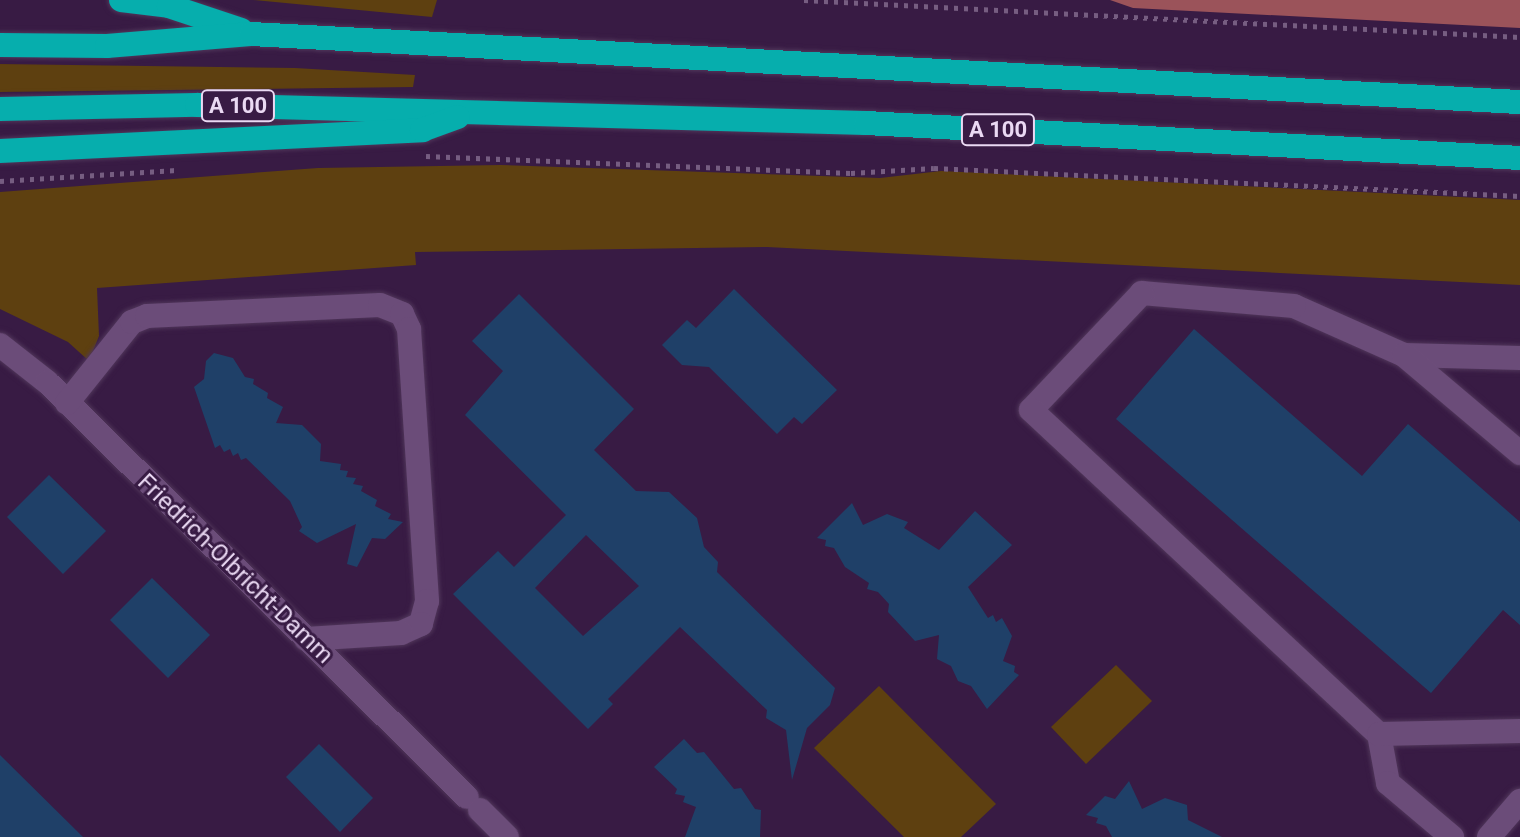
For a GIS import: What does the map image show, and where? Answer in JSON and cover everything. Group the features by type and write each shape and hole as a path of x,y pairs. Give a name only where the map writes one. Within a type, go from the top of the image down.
{"highway":[{"path":"121,0 169,6 251,34"},
{"name":"A 100","path":"0,45 107,46 251,34 1520,102"},
{"name":"A 100","path":"0,109 197,105 866,123 1520,158"},
{"path":"0,151 422,130 476,111"}],"street":[{"path":"1452,837 1388,783 1379,734 1031,410 1142,293 1294,306 1404,355 1520,453"},
{"path":"67,403 132,322 147,316 380,305 402,314 409,329 427,601 421,624 401,633 306,639"},
{"name":"Friedrich-Olbricht-Damm","path":"0,345 67,403 507,837"},
{"path":"1404,355 1520,358"},
{"path":"1379,734 1520,731"},
{"path":"1496,830 1520,801"}],"path":[{"path":"804,0 1520,37"},
{"path":"416,155 851,173 934,168 1520,196"},
{"path":"0,181 185,170"}],"shaded area":[{"path":"253,0 437,0 432,17"},
{"path":"1110,0 1520,0 1520,28 1133,8"},
{"path":"0,64 295,68 415,75 413,87 0,92"},
{"path":"501,165 880,178 941,171 1520,200 1520,285 767,247 415,252 416,265 97,288 99,336 89,361 68,342 0,309 0,192 318,168"},
{"path":"1116,665 1152,701 1086,764 1051,727"},
{"path":"879,686 996,804 961,837 904,837 814,748"}],"building":[{"path":"734,289 837,390 802,424 794,417 777,434 709,367 682,365 662,345 687,320 696,328"},
{"path":"519,294 634,409 594,450 636,491 669,492 697,518 704,547 718,562 717,572 835,688 830,705 807,728 792,780 786,730 766,718 767,710 680,627 608,699 613,704 588,729 453,594 498,551 514,567 566,515 465,415 503,371 472,341","holes":["586,535 639,586 583,636 535,588"]},
{"path":"1194,329 1362,476 1408,424 1520,522 1520,625 1503,610 1431,693 1116,419"},
{"path":"214,353 233,358 245,377 254,379 253,384 268,393 267,398 283,407 276,423 302,425 321,444 320,461 341,464 340,470 348,471 346,477 356,478 353,484 363,486 361,491 377,500 375,506 391,514 388,519 403,522 385,539 372,538 357,567 347,564 356,524 317,543 299,531 302,527 290,501 246,458 241,460 238,453 233,456 230,449 224,452 220,445 215,448 194,387 204,379 206,361"},
{"path":"49,475 106,531 63,574 7,517"},
{"path":"852,503 863,525 887,514 908,522 904,528 939,550 975,511 1012,545 968,587 988,618 993,615 996,622 1002,618 1012,636 1003,661 1015,666 1014,672 1019,675 987,709 971,686 958,681 951,666 937,659 939,635 915,641 888,612 889,604 878,592 867,589 869,583 845,567 834,548 825,546 826,540 817,538"},
{"path":"152,578 210,635 168,678 110,620"},
{"path":"684,739 697,753 704,752 734,789 741,788 755,809 761,810 760,837 685,837 696,807 683,802 685,796 675,794 677,789 654,767"},
{"path":"319,744 373,798 340,832 286,777"},
{"path":"0,755 83,837 0,837"},
{"path":"1129,781 1142,809 1165,798 1187,805 1188,820 1222,837 1112,837 1106,826 1096,823 1098,818 1086,815 1105,796 1115,799"}]}
